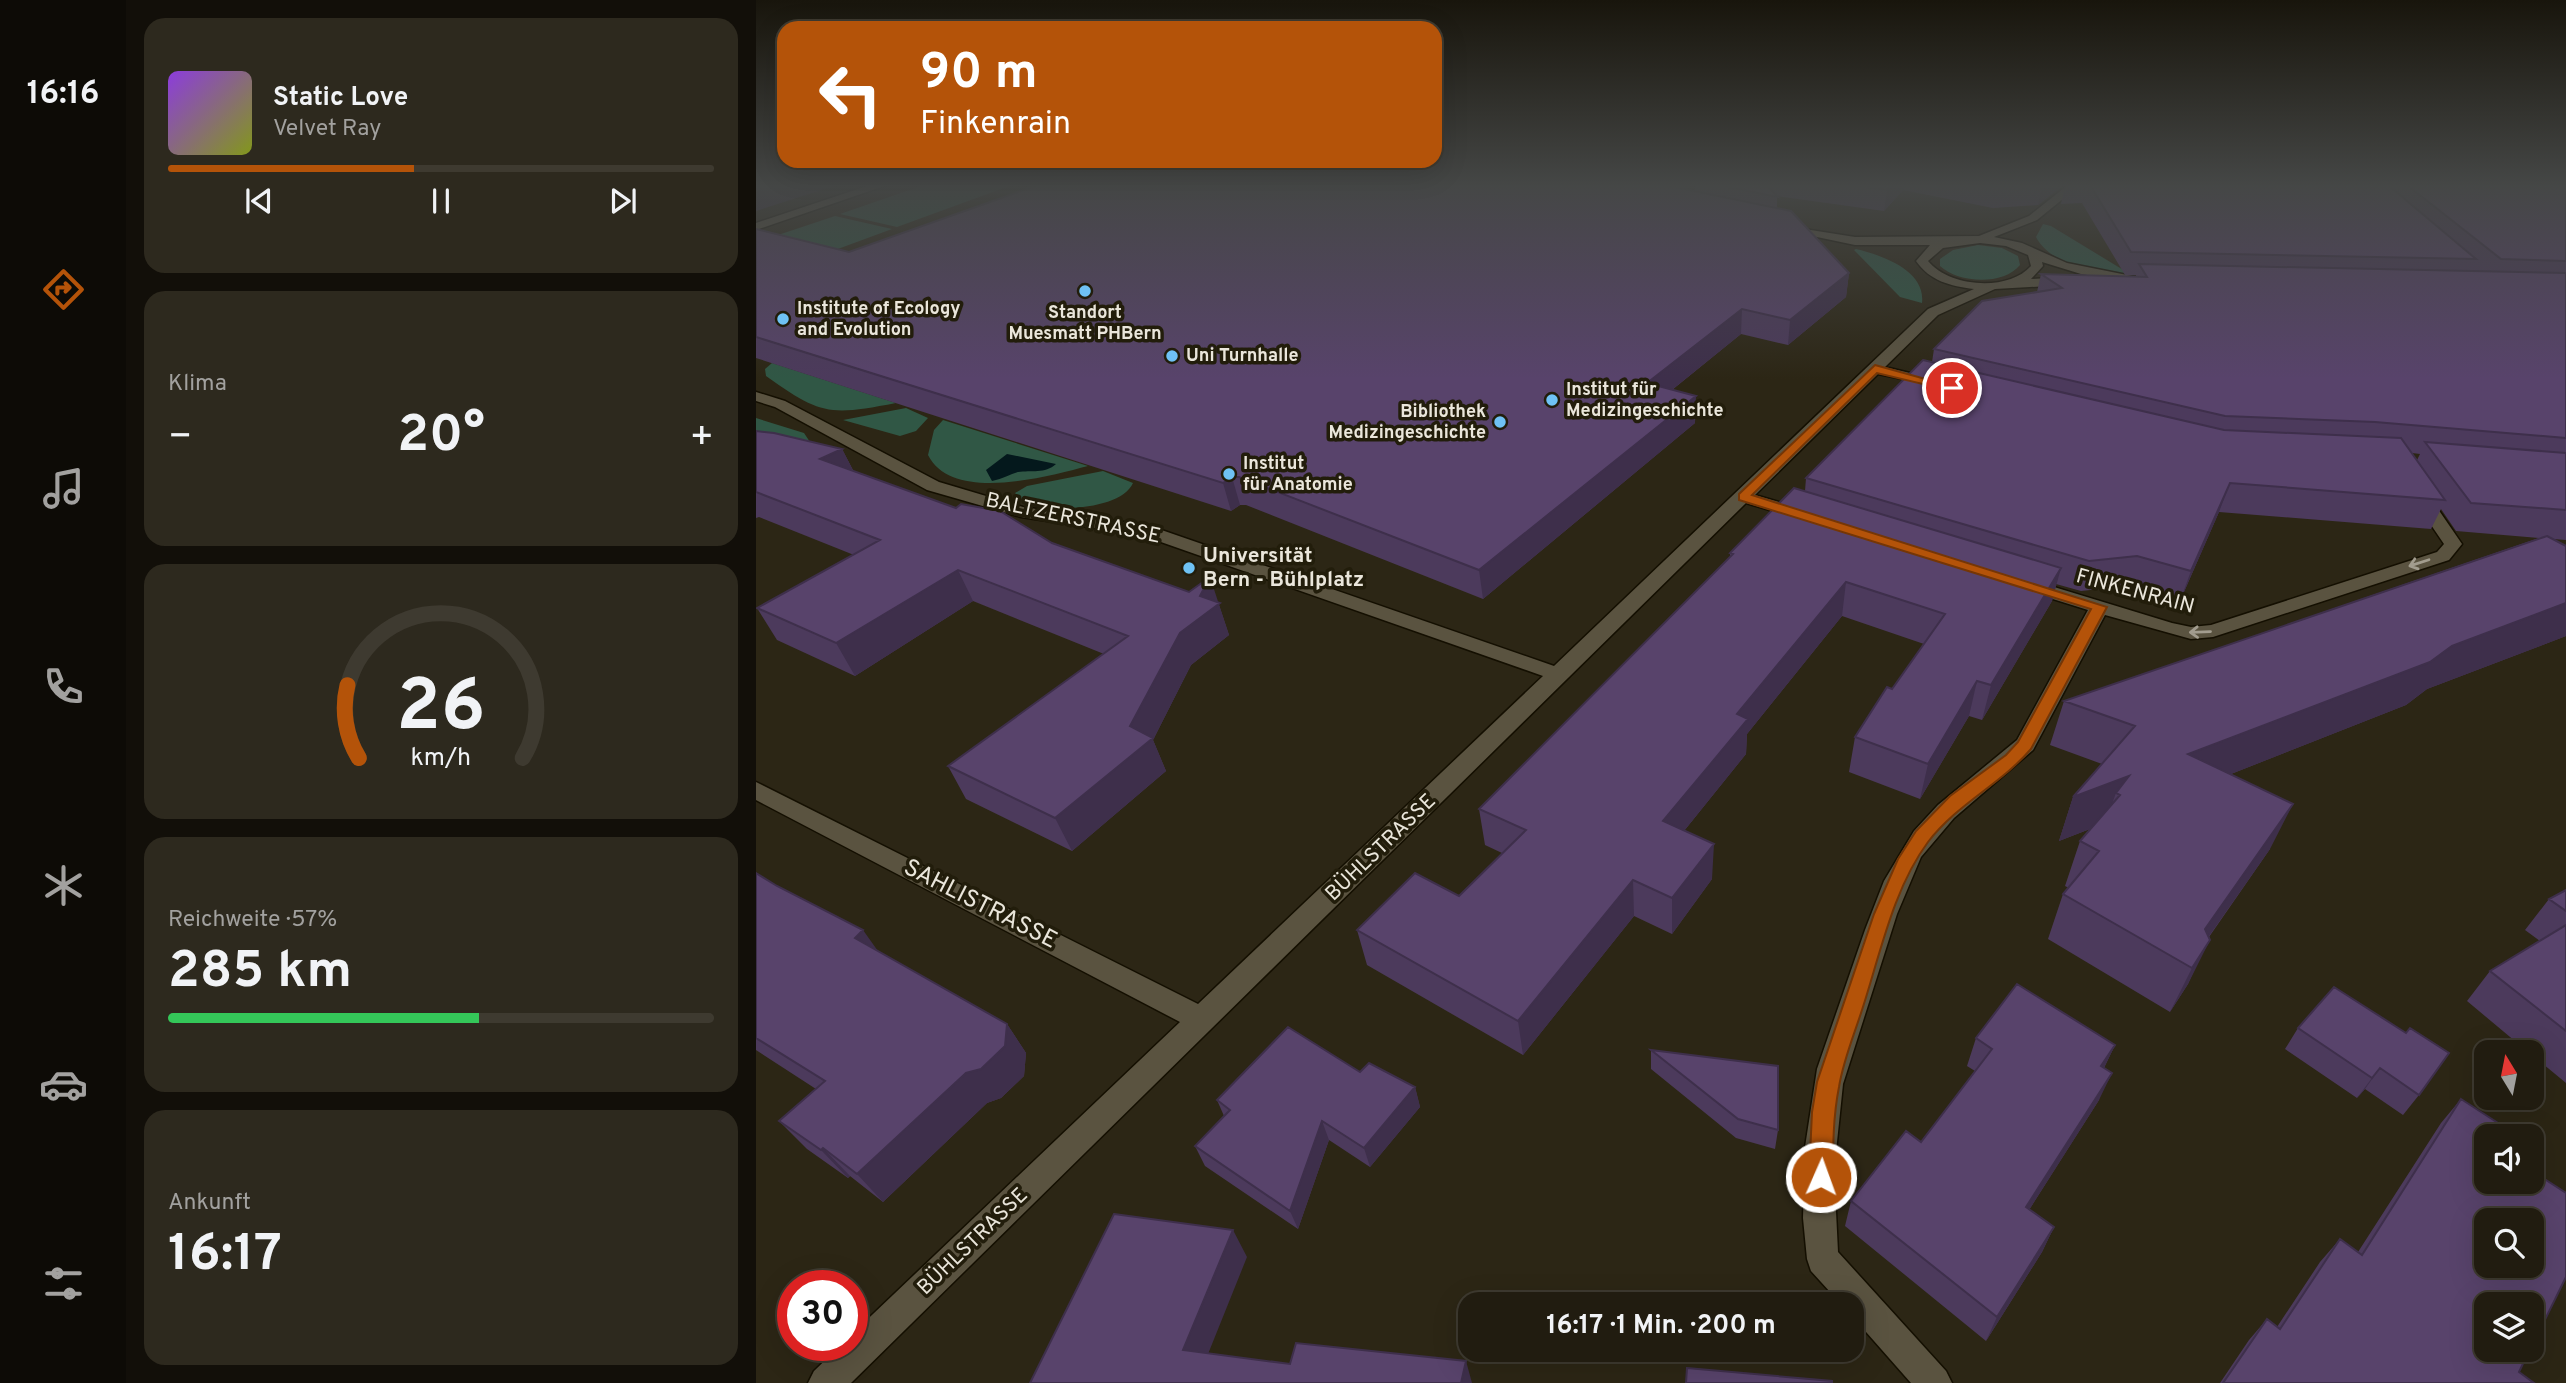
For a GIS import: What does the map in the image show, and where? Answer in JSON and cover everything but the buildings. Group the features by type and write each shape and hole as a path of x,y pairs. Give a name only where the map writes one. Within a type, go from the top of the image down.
{"street":[{"path":"1877,250 1893,256"},
{"path":"1933,250 1927,252 1922,261 1935,299"},
{"path":"1905,261 1961,284 2145,281 2063,266 2022,250"},
{"path":"1995,285 2031,275 2037,266 2028,250"},
{"name":"BÜHLSTRASSE","path":"826,1383 1875,369 1935,299 1995,285"},
{"path":"1875,369 1954,388"},
{"name":"BALTZERSTRASSE","path":"756,396 780,404 933,486 1021,512 1144,530 1560,675"},
{"name":"FINKENRAIN","path":"2007,579 2181,632 2213,631 2442,556 2451,550 2453,544 2413,485"},
{"path":"1744,497 1824,522"},
{"path":"1934,1383 1823,1259 1820,1238 1821,1177 1823,1112 1828,1082 1884,914 1907,859 1923,836 1956,801 2012,760 2025,745 2099,607"},
{"name":"SAHLISTRASSE","path":"756,790 1203,1020"}],"green space":[{"path":"814,250 836,250 827,253"},
{"path":"1854,250 1889,260 1909,273 1917,281 1922,303 1900,297"},
{"path":"1953,250 2005,250 2018,256 2020,265 2003,276 1969,279 1948,272 1940,266 1940,259"},
{"path":"2046,250 2090,250 2125,271 2124,274 2075,265"},
{"path":"772,363 896,403 855,410 826,409 800,398 766,376 765,369"},
{"path":"906,408 928,418 916,431 900,436 843,420"},
{"path":"756,418 804,433 810,442 756,455"},
{"path":"943,420 1088,466 1049,476 1001,483 957,479 940,470 928,455 934,430"},
{"path":"1103,471 1133,483 1125,493 1112,500 1076,508 1039,505 1015,493 1027,486"}],"shaded area":[{"path":"1007,454 1056,464 1047,469 1018,472 992,481 986,470"}],"place":[{"name":"Standort Muesmatt PHBern","path":"1085,291"},
{"name":"Institute of Ecology and Evolution","path":"783,319"},
{"name":"Uni Turnhalle","path":"1172,356"},
{"name":"Institut für Medizingeschichte","path":"1552,400"},
{"name":"Bibliothek Medizingeschichte","path":"1500,422"},
{"name":"Institut für Anatomie","path":"1229,474"},
{"name":"Universität Bern - Bühlplatz","path":"1189,568"}],"route":[{"path":"1821,1177 1823,1112 1828,1082 1884,914 1907,859 1923,836 1956,801 2012,760 2025,745 2099,607 1744,497 1875,369 1952,388"}]}
